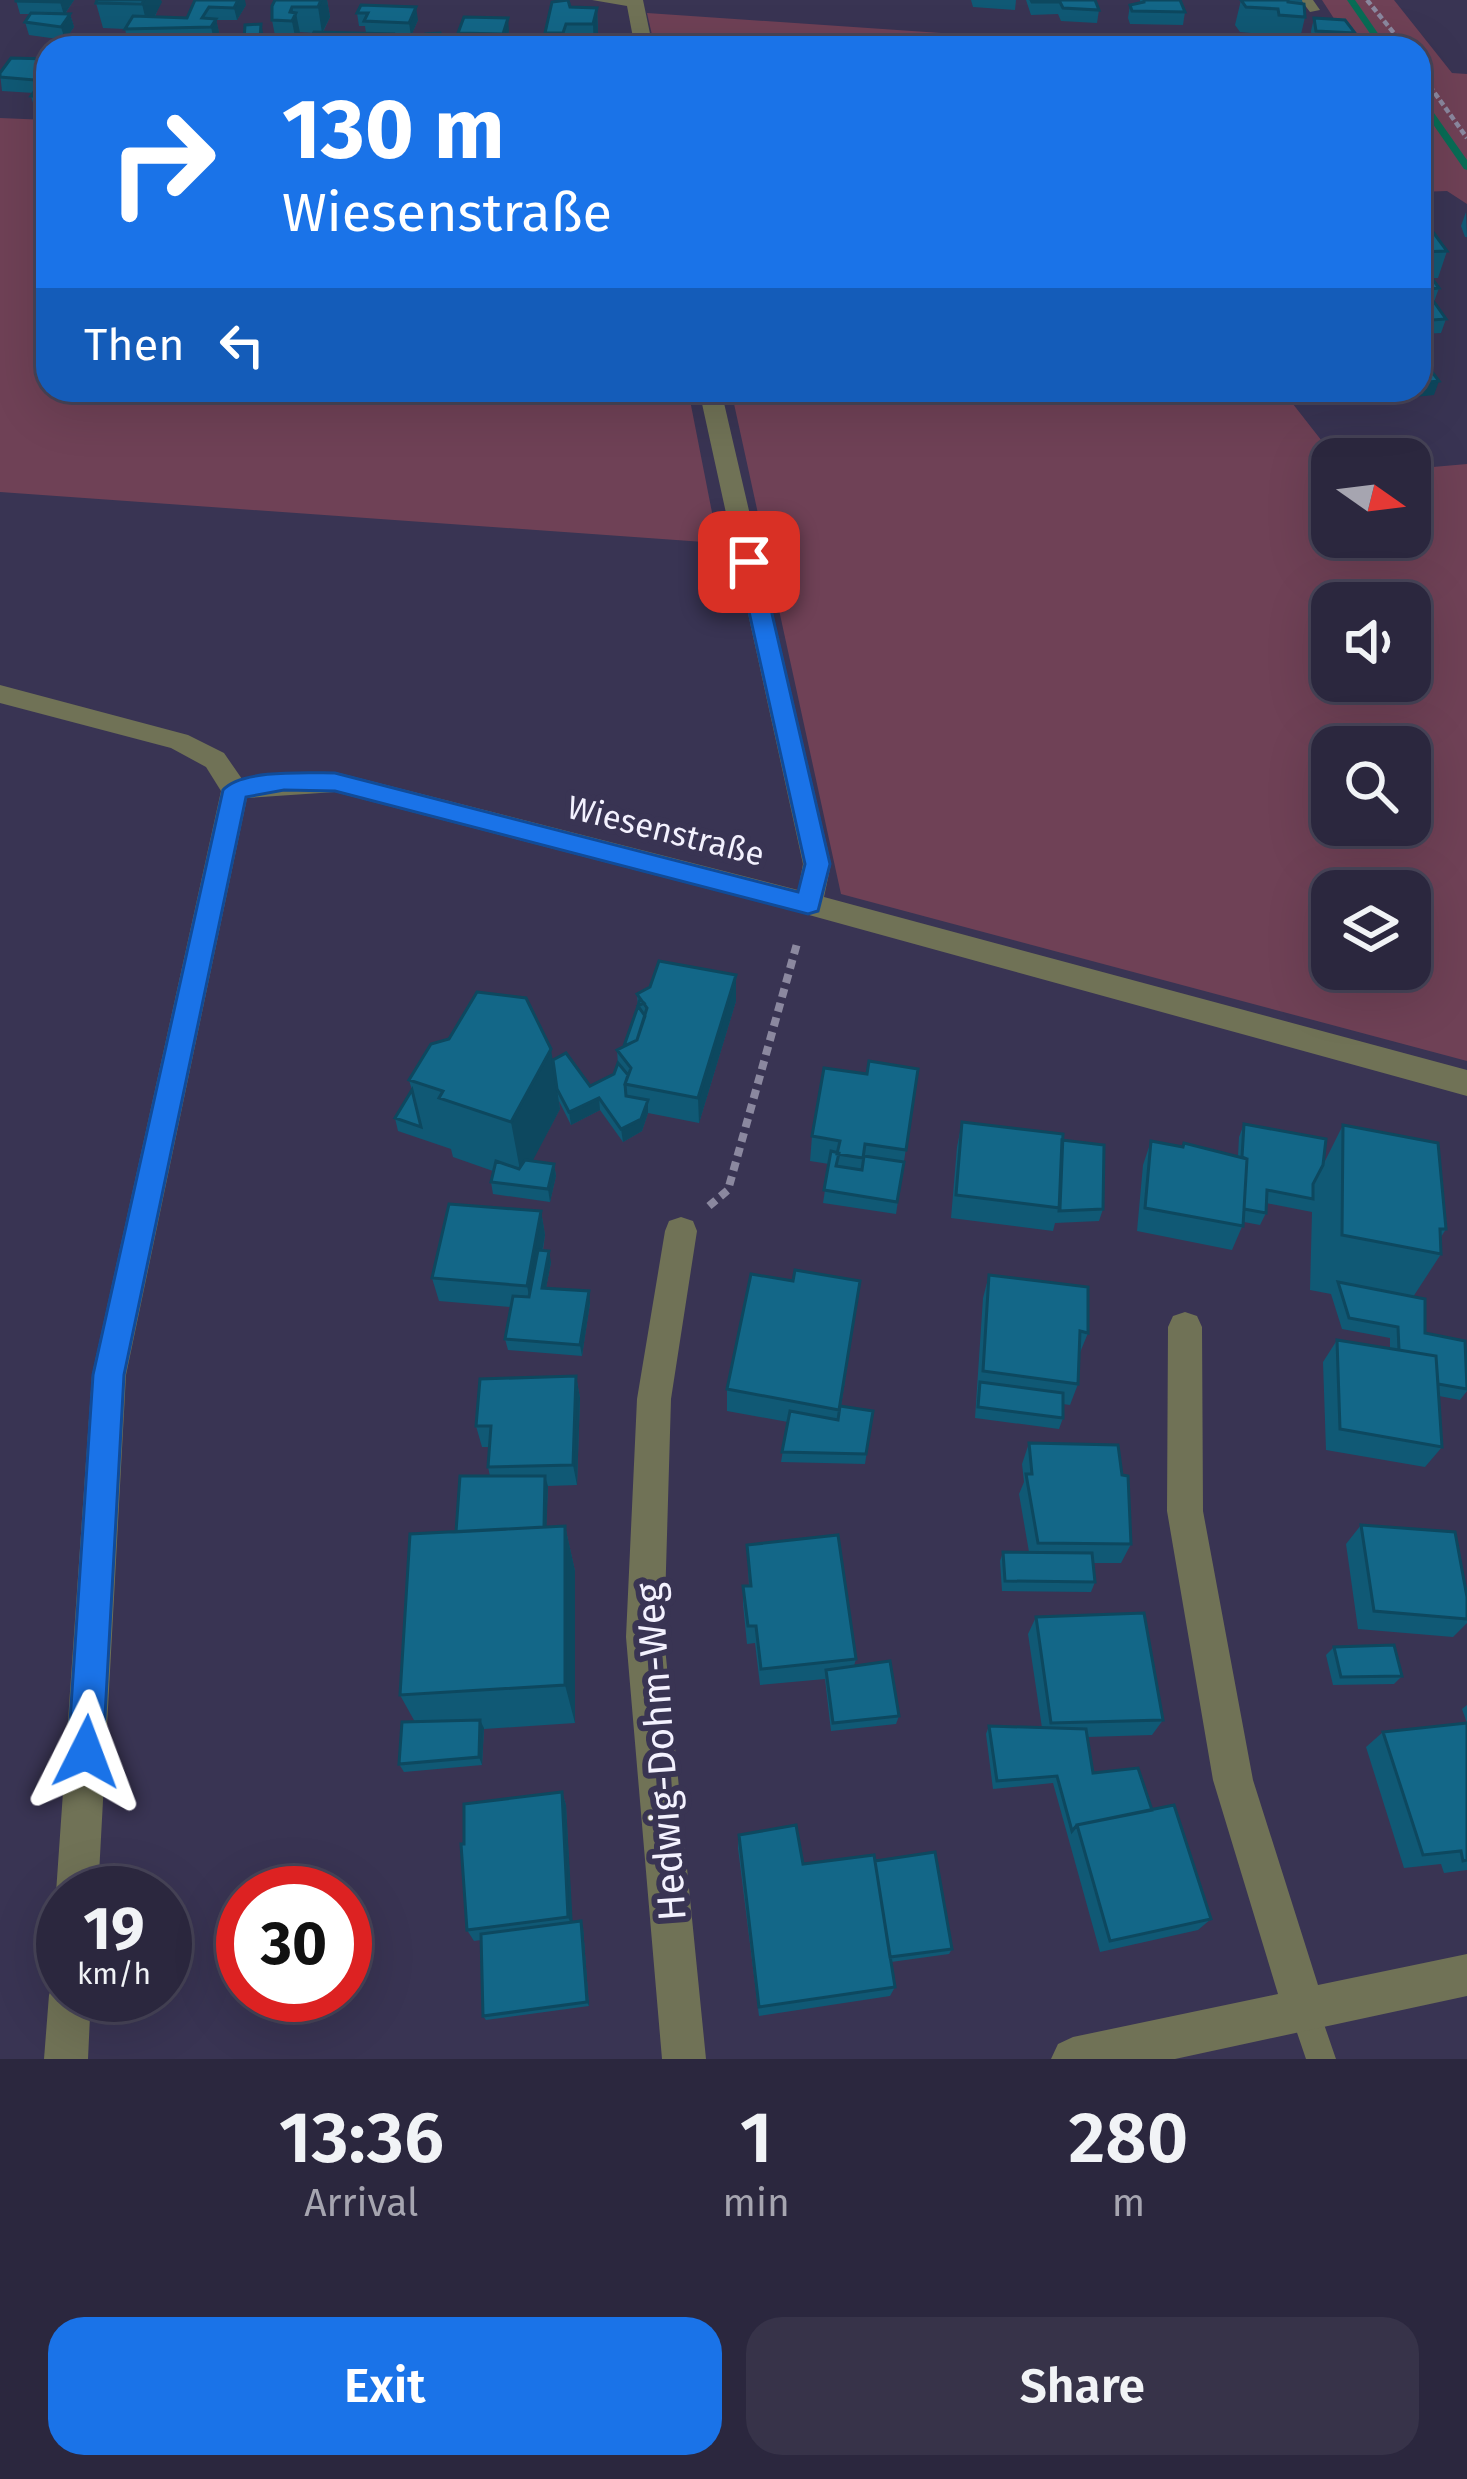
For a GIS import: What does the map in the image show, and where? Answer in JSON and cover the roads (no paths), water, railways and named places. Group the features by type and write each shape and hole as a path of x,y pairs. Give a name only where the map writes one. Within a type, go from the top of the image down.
{"street":[{"path":"600,0 634,0 642,36"},
{"path":"713,402 817,864 808,904"},
{"path":"0,694 179,741 215,760 235,790 109,1375 79,1866"},
{"name":"Wiesenstraße","path":"235,790 284,782 335,782 1467,1082"},
{"name":"Hedwig-Dohm-Weg","path":"681,1231 654,1399 645,1637 684,2059"},
{"path":"1185,1327 1185,1511 1233,1780 1305,2012"},
{"path":"1073,2059 1467,1976"},
{"path":"67,2059 69,2022"}],"lane":[{"path":"1305,2012 1321,2059"}],"waterway":[{"path":"1351,0 1376,36"},
{"path":"1431,115 1467,167"}]}
